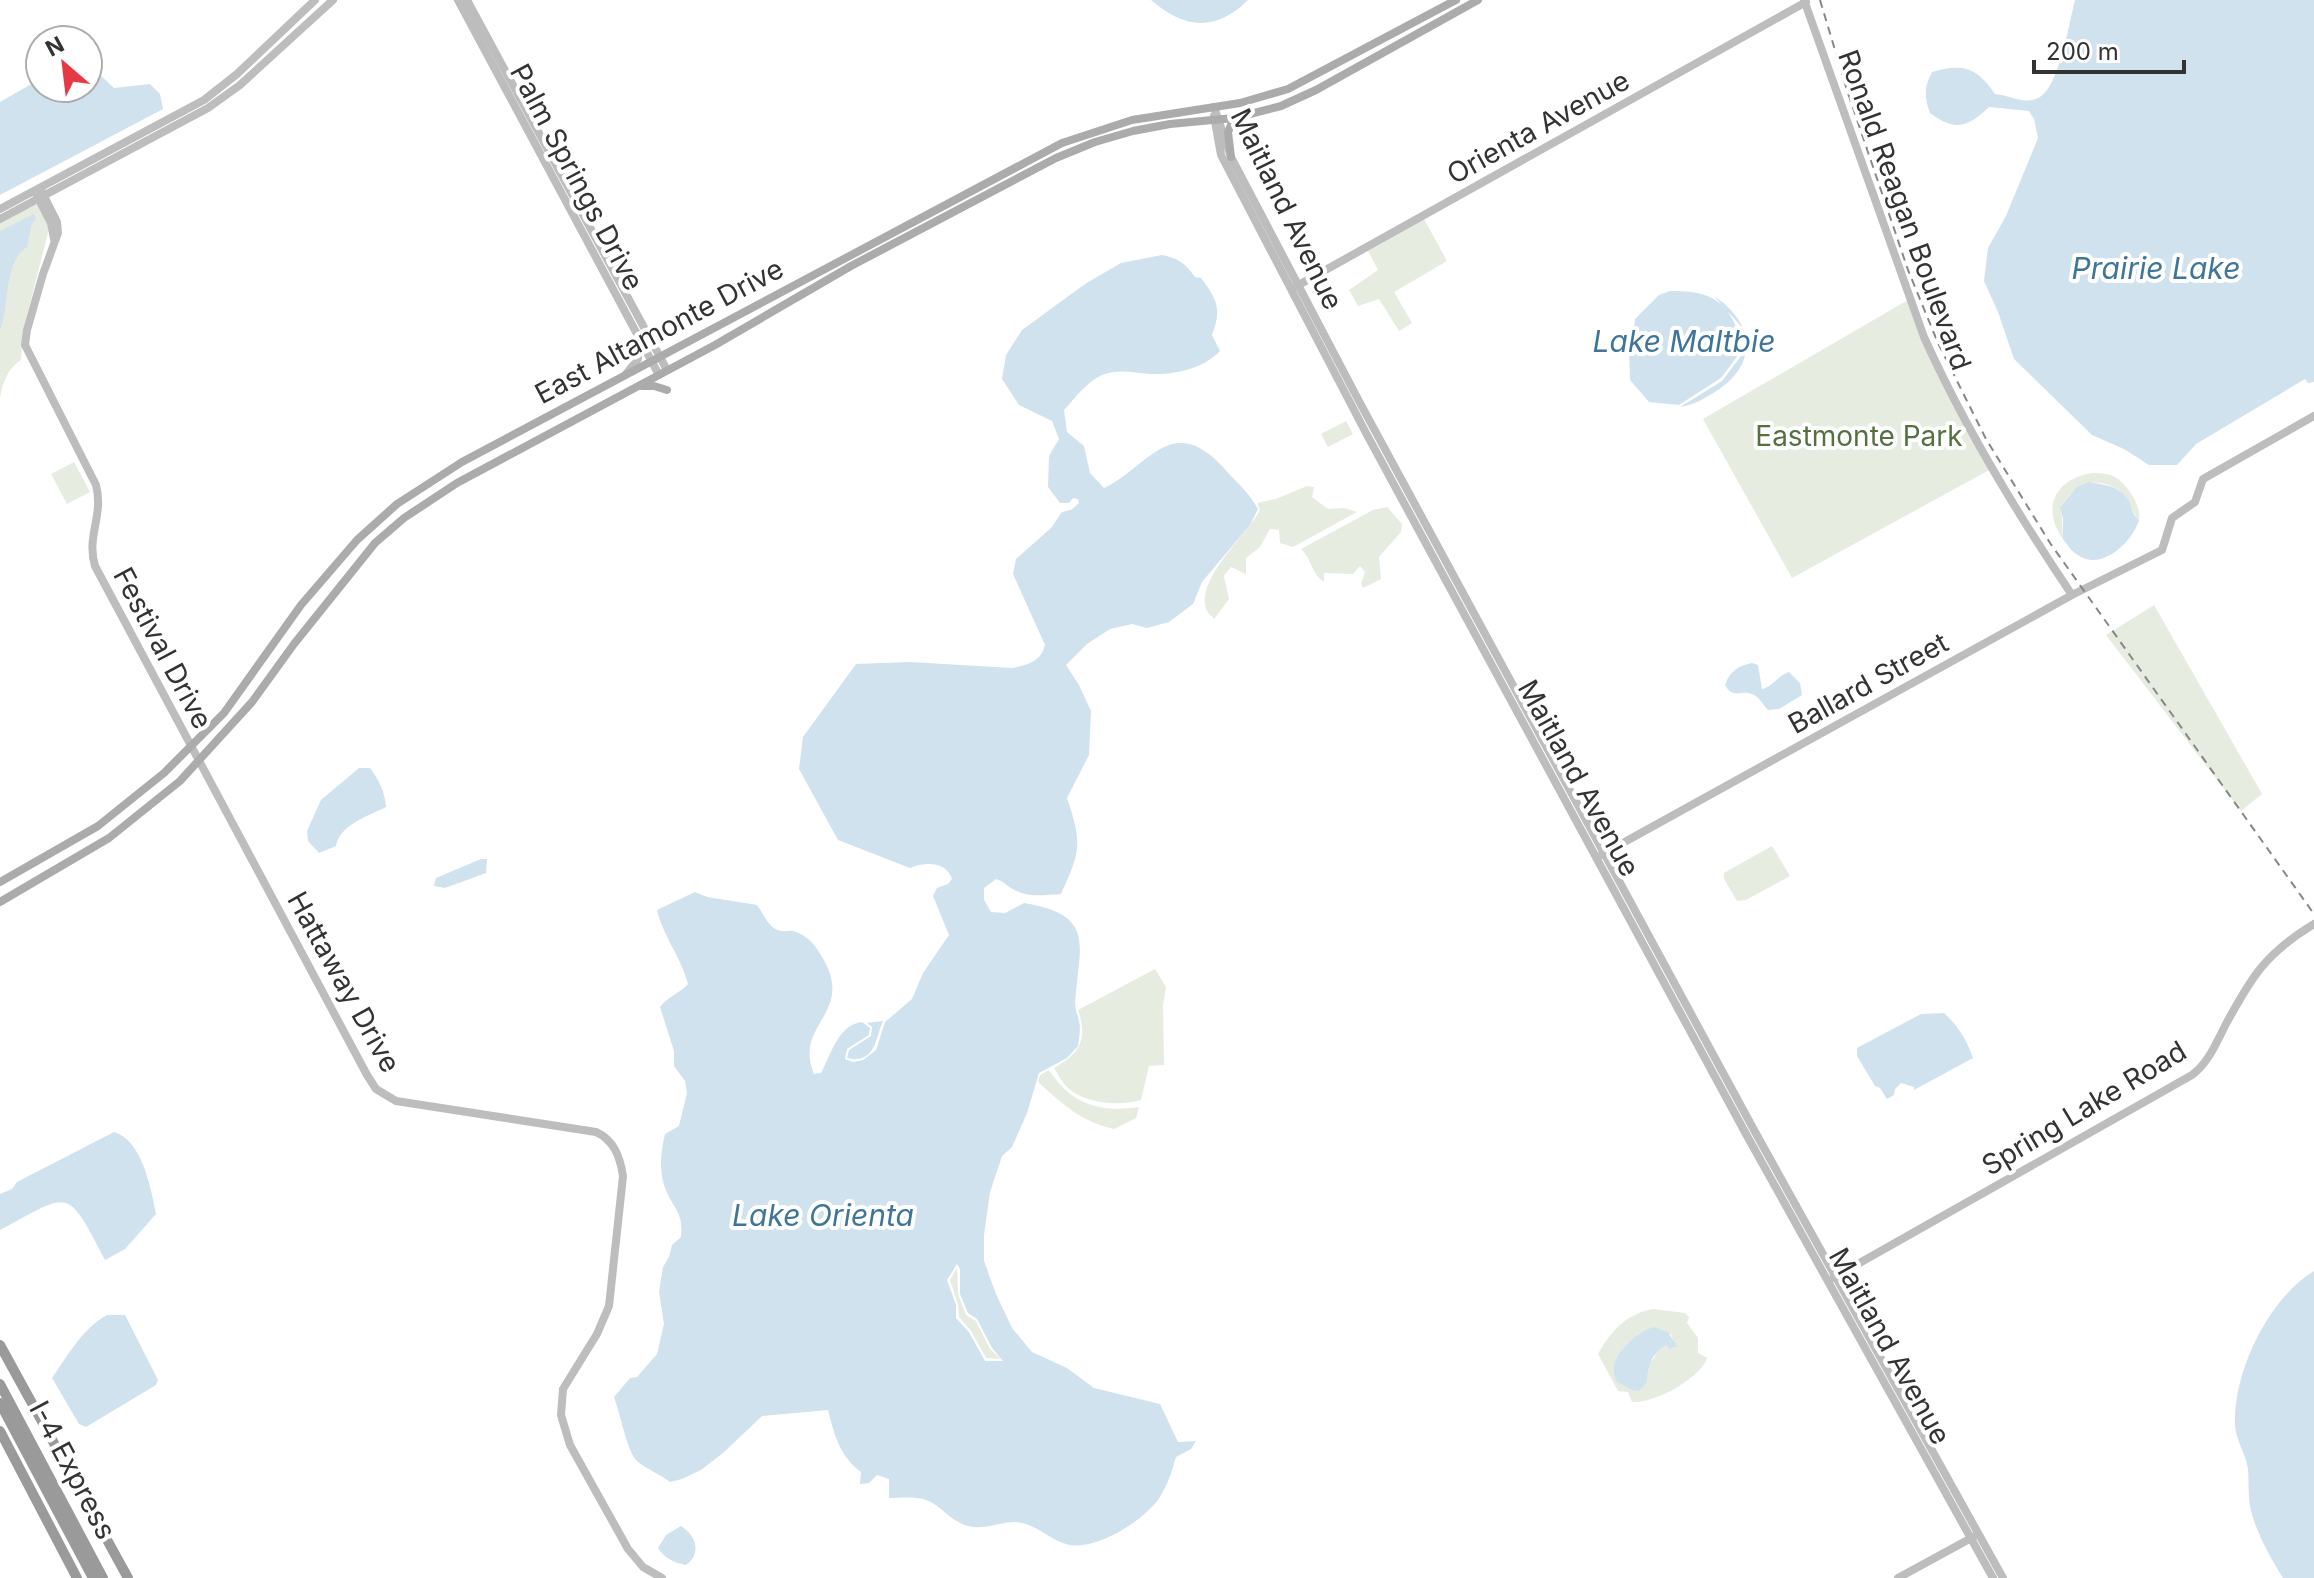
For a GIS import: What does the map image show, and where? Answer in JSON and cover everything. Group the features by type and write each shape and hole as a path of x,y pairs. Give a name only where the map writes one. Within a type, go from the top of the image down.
{"highway":[{"path":"0,1346 128,1578"},
{"name":"I-4 Express","path":"0,1384 103,1578"},
{"name":"I-4 Express","path":"0,1403 93,1578"},
{"path":"0,1431 77,1578"}],"main road":[{"name":"East Altamonte Drive","path":"0,882 98,826 191,748 224,713 301,605 357,540 397,504 428,482 1062,143 1123,122 1249,101 1288,89 1456,0"},
{"path":"0,902 109,838 150,807 199,762 252,702 375,543 404,518 457,483 1049,161 1110,137 1155,127 1234,118 1289,103 1478,0"},
{"path":"1424,30 1431,13"},
{"path":"1414,35 1420,20"},
{"path":"1347,72 1346,66 1351,58"},
{"path":"1231,157 1228,132 1234,118"},
{"path":"1110,137 1123,122"},
{"path":"1095,142 1108,126"},
{"path":"979,199 986,183"},
{"path":"637,386 667,390"},
{"path":"526,427 534,442"}],"street":[{"path":"0,219 39,193 204,100 237,74 315,0"},
{"path":"0,209 39,193 217,102 240,85 333,0"},
{"name":"Palm Springs Drive","path":"458,0 636,332 656,359"},
{"name":"Palm Springs Drive","path":"467,0 663,373"},
{"name":"Orienta Avenue","path":"1295,287 1805,1"},
{"name":"Ronald Reagan Boulevard","path":"1805,1 1924,337 1991,469 2072,595"},
{"name":"Maitland Avenue","path":"1214,107 1221,155 1833,1278 1903,1415 1974,1537 2003,1578"},
{"name":"Maitland Avenue","path":"1217,120 1231,157 1295,287"},
{"name":"Festival Drive","path":"39,193 57,222 58,233 25,345 96,485 100,508 92,540 92,556 99,576 199,762"},
{"path":"626,374 638,359 636,332"},
{"name":"Ballard Street","path":"1600,855 2072,595 2162,550 2172,518 2195,502 2203,479 2314,416"},
{"name":"Hattaway Drive","path":"199,762 376,1089 396,1101 596,1132 606,1138 616,1152 623,1176 609,1306 597,1334 563,1389 561,1415 570,1445 628,1549 643,1567 662,1578"},
{"name":"Spring Lake Road","path":"1833,1278 2192,1075 2204,1065 2248,983 2264,962 2314,924"},
{"name":"Maitland Avenue","path":"1833,1278 1906,1401 1993,1578"},
{"path":"1903,1415 1906,1401"},
{"path":"1898,1578 1974,1537"}],"green space":[{"path":"35,204 42,207 50,225 23,331 21,360 6,376 0,398 0,223"},
{"path":"1424,219 1447,261 1394,292 1412,323 1399,331 1379,299 1358,306 1349,290 1378,270 1368,251"},
{"name":"Eastmonte Park","path":"1908,300 1991,469 1792,578 1703,419"},
{"path":"1346,421 1353,434 1328,447 1321,434"},
{"path":"74,462 90,492 67,504 51,474"},
{"path":"2092,473 2110,475 2123,483 2136,502 2139,520 2123,493 2112,486 2085,484 2061,505 2063,539 2053,516 2055,497 2069,481"},
{"path":"1307,486 1314,487 1312,497 1328,509 1344,508 1357,512 1293,547 1280,543 1279,530 1270,529 1260,547 1246,558 1246,574 1231,567 1224,576 1229,599 1214,619 1206,608 1208,584 1254,520 1260,510 1257,503"},
{"path":"1387,507 1402,524 1401,532 1379,557 1381,579 1363,588 1361,584 1365,572 1360,566 1353,574 1324,573 1324,582 1301,549 1373,510"},
{"path":"2154,605 2262,794 2241,811 2106,635"},
{"path":"1772,846 1790,876 1746,900 1737,901 1724,879 1724,873"},
{"path":"1155,969 1166,987 1163,1006 1164,1065 1149,1066 1141,1100 1100,1102 1072,1091 1054,1068 1080,1045 1082,1030 1078,1010"},
{"path":"1049,1070 1067,1091 1087,1104 1111,1109 1139,1107 1136,1118 1114,1129 1082,1117 1038,1082 1040,1075"},
{"path":"957,1268 958,1294 966,1315 976,1321 990,1349 1001,1359 986,1358 959,1317 950,1280"},
{"path":"1653,1309 1685,1313 1689,1317 1687,1323 1698,1338 1698,1353 1707,1358 1695,1374 1675,1389 1652,1399 1632,1402 1628,1392 1618,1391 1598,1354 1620,1325 1643,1311","holes":["1671,1334 1670,1349 1667,1345 1657,1351 1639,1390 1616,1381 1616,1362 1631,1341 1645,1336"]}],"water":[{"path":"1151,0 1248,0 1224,18 1200,23 1176,17"},
{"name":"Prairie Lake","path":"2075,0 2314,0 2314,382 2308,383 2305,379 2196,444 2177,465 2149,465 2124,449 2092,435 2014,359 1984,281 1988,248 2006,216 2038,138 2029,111 1989,107 1968,123 1954,125 1930,113 1927,102 1926,88 1932,72 1952,68 1975,73 1995,94 2021,100 2038,98 2052,82 2057,69"},
{"path":"104,78 114,88 150,84 160,94 163,109 0,195 0,102 24,88 24,104 104,104"},
{"path":"34,214 36,220 32,223 27,247 14,263 0,330 0,231"},
{"name":"Lake Orienta","path":"1162,255 1177,260 1195,277 1201,278 1216,305 1217,318 1212,335 1220,351 1197,366 1178,372 1119,372 1100,376 1064,410 1067,432 1084,446 1090,473 1104,488 1160,449 1174,444 1188,444 1204,451 1222,466 1258,509 1250,525 1202,582 1193,604 1169,622 1147,628 1132,624 1110,629 1087,644 1066,665 1091,711 1089,755 1067,798 1077,846 1061,894 1024,894 996,879 984,888 984,900 991,912 1005,913 1024,903 1047,908 1073,925 1080,949 1075,1003 1080,1027 1078,1046 1067,1058 1039,1073 1027,1113 1012,1147 1002,1156 990,1192 984,1261 1012,1328 1032,1352 1067,1368 1094,1388 1160,1404 1178,1442 1196,1441 1191,1449 1176,1457 1163,1492 1143,1515 1104,1539 1077,1546 1066,1544 1023,1523 979,1527 965,1525 926,1500 889,1498 889,1479 877,1475 869,1483 860,1484 861,1472 843,1452 828,1410 762,1416 701,1470 670,1482 636,1460 614,1397 657,1354 664,1324 659,1292 663,1267 672,1245 681,1237 681,1221 664,1185 661,1160 665,1134 679,1126 687,1093 685,1081 674,1066 674,1051 660,1007 688,984 657,910 695,892 707,897 757,905 773,927 796,932 810,940 829,971 832,988 830,1003 812,1041 810,1056 814,1074 821,1073 841,1034 854,1024 862,1022 870,1028 869,1035 847,1049 845,1059 853,1062 863,1060 876,1050 885,1022 912,999 923,973 949,935 933,896 937,888 952,879 940,866 928,864 910,868 838,840 799,769 803,737 856,664 910,662 1012,668 1028,664 1043,651 1045,645 1013,574 1016,559 1051,528 1062,512 1071,510 1079,503 1078,499 1073,498 1069,503 1060,503 1048,487 1049,456 1059,439 1052,421 1019,405 1002,379 1006,355 1022,330 1085,284 1121,263","holes":["957,1264 960,1269 960,1294 968,1313 977,1319 992,1348 1003,1361 985,1361 969,1332 956,1318 956,1305 947,1280"]},
{"name":"Lake Maltbie","path":"1670,291 1700,293 1720,303 1734,322 1742,350 1721,378 1679,405 1649,402 1630,380 1629,347 1635,319 1659,295"},
{"path":"1714,296 1738,319 1744,332 1745,357 1739,370 1715,392 1680,407 1722,381 1744,352 1740,325"},
{"path":"2089,482 2112,487 2122,493 2139,520 2131,536 2116,551 2090,560 2073,551 2063,539 2060,507 2077,487"},
{"path":"1752,663 1758,665 1762,689 1789,672 1800,683 1802,695 1779,709 1768,710 1754,695 1728,690 1725,685 1732,673"},
{"path":"359,768 370,768 383,791 386,807 349,826 336,846 319,853 308,841 307,831 321,800"},
{"path":"487,859 486,873 445,888 434,886 436,878"},
{"path":"1944,1013 1962,1034 1973,1058 1914,1090 1914,1087 1901,1083 1894,1095 1887,1099 1875,1086 1857,1056 1857,1048 1921,1014"},
{"path":"883,1021 869,1054 857,1059 847,1058 849,1050 871,1036 872,1027 867,1023"},
{"path":"114,1132 132,1145 144,1166 156,1214 125,1249 105,1260 82,1218 64,1203 41,1208 0,1230 0,1194 12,1189 17,1182"},
{"path":"2314,1271 2314,1578 2283,1578 2253,1516 2247,1463 2235,1429 2236,1402 2257,1337 2283,1299"},
{"path":"107,1315 125,1315 158,1380 156,1385 86,1427 79,1424 52,1378 83,1335"},
{"path":"1653,1327 1668,1332 1677,1346 1669,1349 1667,1345 1658,1352 1649,1366 1647,1382 1639,1391 1632,1390 1616,1381 1614,1372 1618,1355 1637,1335"},
{"path":"681,1526 690,1534 695,1545 694,1556 686,1565 670,1560 658,1548 666,1535"}],"railway":[{"path":"1820,0 1908,270 1938,343 1986,439 2050,543 2314,914"}]}
